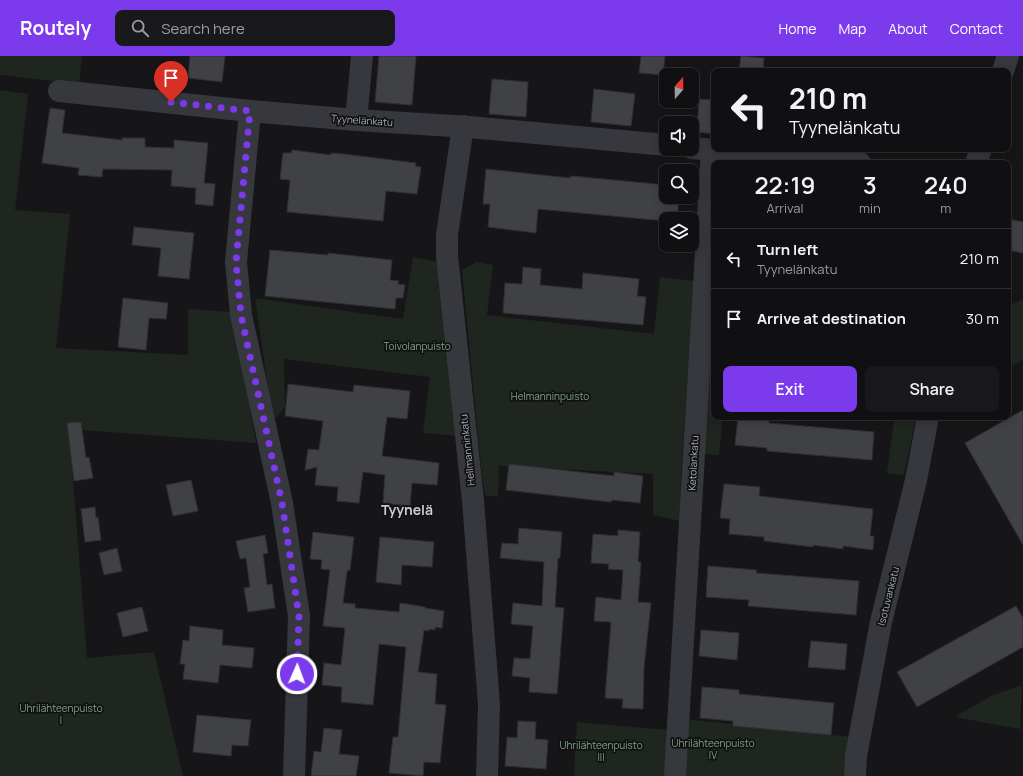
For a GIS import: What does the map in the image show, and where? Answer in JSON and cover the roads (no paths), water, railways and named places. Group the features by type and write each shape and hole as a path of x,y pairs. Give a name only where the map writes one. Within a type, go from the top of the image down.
{"street":[{"path":"356,120 362,56"},
{"path":"1004,68 1008,56"},
{"name":"Tyynelänkatu","path":"59,91 250,111 356,120 463,126 659,144"},
{"path":"250,111 236,262 241,315 282,503 299,616 294,776"},
{"name":"Hellmanninkatu","path":"463,126 447,235 447,249 473,501 489,704 487,776"},
{"name":"Ketolankatu","path":"676,776 702,149"},
{"path":"736,152 826,160"},
{"name":"Isotuvankatu","path":"855,776 856,756 881,622 916,480 927,420"}],"district":[{"name":"Tyynelä","path":"407,509"}],"park label":[{"name":"Toivolanpuisto","path":"417,346"},
{"name":"Helmanninpuisto","path":"550,396"},
{"name":"Uhrilähteenpuisto I","path":"61,714"},
{"name":"Uhrilähteenpuisto IV","path":"713,748"},
{"name":"Uhrilähteenpuisto III","path":"601,750"}]}
